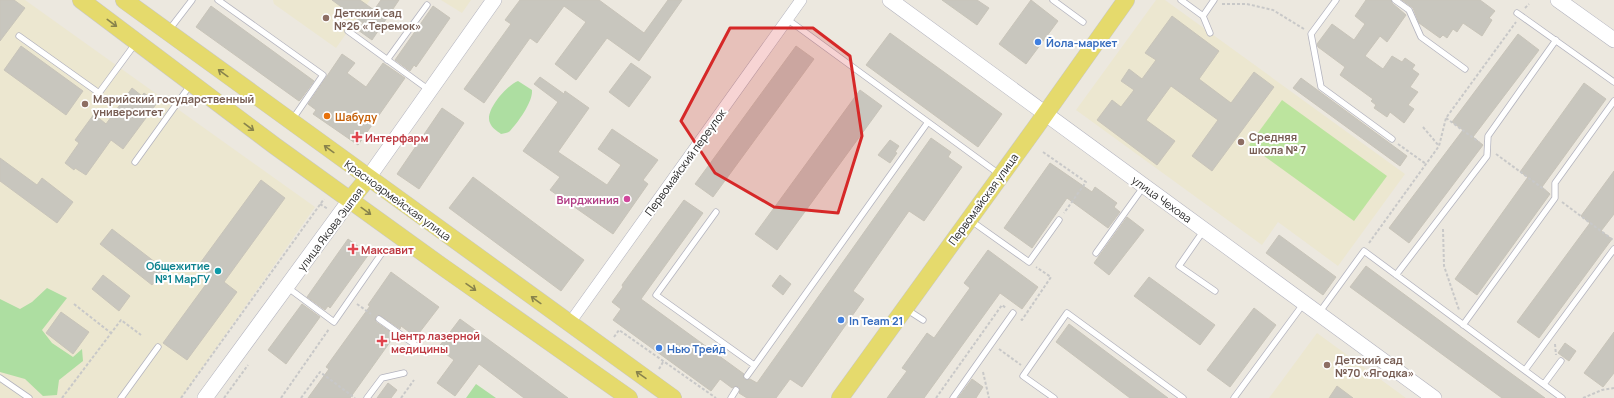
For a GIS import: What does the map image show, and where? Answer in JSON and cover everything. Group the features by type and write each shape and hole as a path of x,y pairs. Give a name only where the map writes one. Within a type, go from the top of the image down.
{"main road":[{"path":"81,0 275,146 445,269 629,398"},
{"name":"Первомайская улица","path":"840,398 1126,0"},
{"name":"Красноармейская улица","path":"127,1 290,122 673,398"},
{"name":"улица Якова Эшпая","path":"350,200 368,178"}],"street":[{"name":"улица Якова Эшпая","path":"368,178 494,0"},
{"name":"Первомайский переулок","path":"569,324 801,0"},
{"name":"улица Чехова","path":"890,0 1434,398"},
{"path":"1558,0 1614,40"},
{"name":"улица Якова Эшпая","path":"205,398 350,200"}],"lane":[{"path":"168,32 192,0"},
{"path":"218,0 323,75 290,122"},
{"path":"1053,0 1083,22"},
{"path":"1182,0 1203,16 1210,33"},
{"path":"1336,0 1311,34 1321,86 1392,139"},
{"path":"1395,0 1409,10 1422,37 1465,69"},
{"path":"1203,16 1212,2"},
{"path":"387,60 427,4"},
{"path":"1519,14 1614,82"},
{"path":"787,20 1001,175"},
{"path":"348,31 430,90"},
{"path":"19,36 99,93 136,42"},
{"path":"1396,275 1487,156 1488,136 1556,40"},
{"path":"135,162 192,83"},
{"path":"1464,325 1555,198 1555,183 1614,101"},
{"path":"747,376 928,122"},
{"path":"1096,253 1144,186"},
{"path":"716,212 656,294 754,366"},
{"path":"969,220 1029,262 1059,220"},
{"path":"1204,230 1179,266 1215,292"},
{"path":"1525,370 1614,249"},
{"path":"286,287 334,322 384,250"},
{"path":"1319,314 1364,251 1562,398"},
{"path":"1234,398 1304,303"},
{"path":"905,308 923,320"},
{"path":"953,398 1013,313"},
{"path":"1054,398 1023,376 1067,313 1183,398"},
{"path":"379,319 421,349"},
{"path":"121,398 158,347"},
{"path":"1544,384 1561,361"},
{"path":"367,398 382,378 404,372"},
{"path":"0,378 28,398"},
{"path":"730,398 736,390"}],"path":[{"path":"1212,2 1247,4 1273,10 1311,34"},
{"path":"1364,251 1439,146 1446,118 1519,14 1529,4"},
{"path":"1446,118 1614,240"},
{"path":"1423,127 1439,146"},
{"path":"1392,139 1426,164"},
{"path":"1043,152 1086,182 1059,220"},
{"path":"181,398 320,204 331,211"},
{"path":"1443,213 1444,266 1464,325"},
{"path":"350,299 379,319"},
{"path":"74,304 111,333"},
{"path":"62,398 121,320 141,335"},
{"path":"281,398 334,322"},
{"path":"1555,329 1555,354 1561,361"},
{"path":"614,337 619,330 716,398"},
{"path":"991,344 1027,369"},
{"path":"980,360 989,398"},
{"path":"658,369 664,362"},
{"path":"301,398 320,372 355,398"},
{"path":"401,398 414,380"},
{"path":"1583,398 1602,390 1614,388"}],"highlighted area":[{"path":"730,28 813,28 850,56 862,136 838,213 774,207 715,173 681,121"}],"shaded area":[{"name":"Марийский государственный университет","path":"0,0 25,0 315,207 181,398 0,398"},
{"name":"Детский сад №26 «Теремок»","path":"273,0 370,0 336,48 274,4"},
{"name":"Детский сад №26 «Теремок»","path":"441,0 471,0 462,13"},
{"name":"Средняя школа № 7","path":"1156,0 1165,0 1405,174 1338,266 1278,222 1262,245 1076,110"},
{"name":"Детский сад №70 «Ягодка»","path":"1317,333 1406,398 1269,398"}],"green space":[{"path":"518,81 532,90 532,95 528,106 510,131 501,134 493,128 490,123 490,112 493,105 503,93 513,83"},
{"path":"1282,100 1387,176 1354,221 1249,145"},
{"path":"47,288 67,298 42,330 52,343 73,357 82,349 83,361 59,380 57,395 43,396 25,379 0,372 0,299 20,309 32,302"},
{"path":"476,384 496,398 466,398"}],"building":[{"path":"0,0 14,0 25,8 0,41"},
{"path":"332,0 360,0 374,10 381,0 399,0 372,40 358,30 363,23"},
{"path":"520,0 599,0 644,33 668,0 682,0 639,61 607,38 576,80 555,64 586,22 564,6 537,43 530,38 484,103 464,89 511,24 505,20"},
{"path":"942,0 977,0 989,8 977,25"},
{"path":"1031,0 1058,21 1026,64 999,44"},
{"path":"1366,0 1391,0 1392,3 1406,15 1387,42 1380,36 1365,56 1383,69 1392,56 1402,62 1405,58 1415,65 1412,69 1419,74 1410,87 1418,92 1408,105 1414,109 1404,123 1390,112 1387,117 1374,108 1376,105 1371,101 1373,99 1340,75 1345,67 1318,47 1317,44 1332,24 1354,40 1365,24 1355,16"},
{"path":"1402,0 1480,0 1495,11 1489,18 1492,20 1482,36 1463,23 1457,32 1453,29 1447,38 1443,35 1440,38 1419,23 1413,8"},
{"path":"211,6 314,81 299,101 196,27"},
{"path":"433,6 450,18 416,67 414,65 410,71 395,60"},
{"path":"1172,16 1219,51 1199,79 1231,103 1254,72 1274,87 1212,171 1192,156 1218,120 1171,86 1146,120 1175,141 1157,165 1097,120 1112,100 1121,107 1134,90 1121,81 1129,69 1142,79 1156,60 1145,53"},
{"path":"890,33 1002,114 978,147 866,65"},
{"path":"1518,34 1539,50 1473,137 1483,145 1409,243 1389,228 1463,130 1452,122"},
{"path":"21,46 83,91 66,115 4,70"},
{"path":"796,46 814,59 713,197 695,184"},
{"path":"342,54 355,63 347,73 366,87 383,63 405,78 358,145 313,114 316,110 308,104"},
{"path":"631,63 651,77 629,107 609,92"},
{"path":"540,77 564,94 565,91 589,108 558,152 607,185 621,165 598,149 612,129 658,160 643,180 648,184 613,234 550,190 560,177 523,151 558,102 534,84"},
{"path":"1301,78 1407,156 1400,166 1293,88"},
{"path":"1584,83 1606,99 1542,187 1550,194 1477,295 1455,279 1528,177 1520,172"},
{"path":"132,88 142,96 144,93 157,103 123,149 111,140 86,175 75,168 74,170 65,163 79,143 75,140 94,114 106,124"},
{"path":"860,90 882,106 777,250 755,234"},
{"path":"442,108 464,123 419,189 397,174"},
{"path":"931,138 951,152 948,157 962,167 924,221 909,211 853,291 864,299 802,387 790,379 776,398 747,398 739,393 739,387 736,386 732,388 720,379 711,391 613,320 621,309 612,302 623,287 622,285 684,200 703,213 641,299 744,374 744,379 750,379 757,383"},
{"path":"890,140 899,146 895,152 897,153 890,163 878,155"},
{"path":"0,158 37,185 42,178 73,202 57,223 0,181"},
{"path":"1050,163 1092,192 1095,187 1117,203 1114,207 1120,212 1108,228 1067,198 1032,248 1004,228"},
{"path":"1614,171 1614,214 1601,231 1612,239 1539,338 1517,322 1590,223 1581,216"},
{"path":"473,177 584,260 561,291 449,208"},
{"name":"Общежитие №1 МарГУ","path":"261,180 285,198 224,282 237,292 187,360 163,343 212,276 198,266"},
{"path":"1127,217 1144,230 1109,275 1094,263"},
{"path":"112,229 164,269 152,285 100,244"},
{"path":"1279,235 1336,277 1323,295 1266,253"},
{"path":"348,239 369,254 330,308 328,306 325,310 307,297"},
{"path":"988,250 1038,287 1022,309 1000,293 924,398 887,398 907,371 902,368 927,333 934,338 970,288 964,283"},
{"path":"1366,266 1545,398 1502,398 1350,287"},
{"path":"391,272 439,307 416,337 401,326 400,329 381,316 377,315 375,319 376,322 395,335 350,398 308,398 329,369 326,367 370,306 368,305"},
{"path":"103,275 130,296 119,311 92,289"},
{"path":"780,275 791,284 783,295 772,286"},
{"path":"1149,277 1215,325 1200,345 1134,296"},
{"path":"302,304 320,317 286,364 268,350"},
{"path":"1254,308 1276,325 1230,387 1207,370"},
{"path":"61,312 89,332 73,354 46,333"},
{"path":"460,319 568,398 524,398 479,364 455,396 437,383 454,360 438,348"},
{"path":"1069,324 1168,398 1130,398 1056,342"},
{"path":"1614,332 1614,373 1603,387 1584,373"},
{"path":"1565,343 1576,351 1569,361 1558,353"},
{"path":"972,379 983,387 976,398 958,398"},
{"path":"388,383 397,390 391,398 377,398"},
{"path":"1337,386 1353,398 1329,398"}],"place":[{"name":"Детский сад №26 «Теремок»","path":"326,18"},
{"name":"Йола-маркет","path":"1038,42"},
{"name":"Марийский государственный университет","path":"85,104"},
{"name":"Шабуду","path":"327,116"},
{"name":"Интерфарм","path":"357,137"},
{"name":"Средняя школа № 7","path":"1241,142"},
{"name":"Вирджиния","path":"627,199"},
{"name":"Максавит","path":"353,249"},
{"name":"Общежитие №1 МарГУ","path":"218,271"},
{"name":"In Team 21","path":"841,320"},
{"name":"Центр лазерной медицины","path":"382,341"},
{"name":"Нью Трейд","path":"659,348"},
{"name":"Детский сад №70 «Ягодка»","path":"1327,365"}]}
